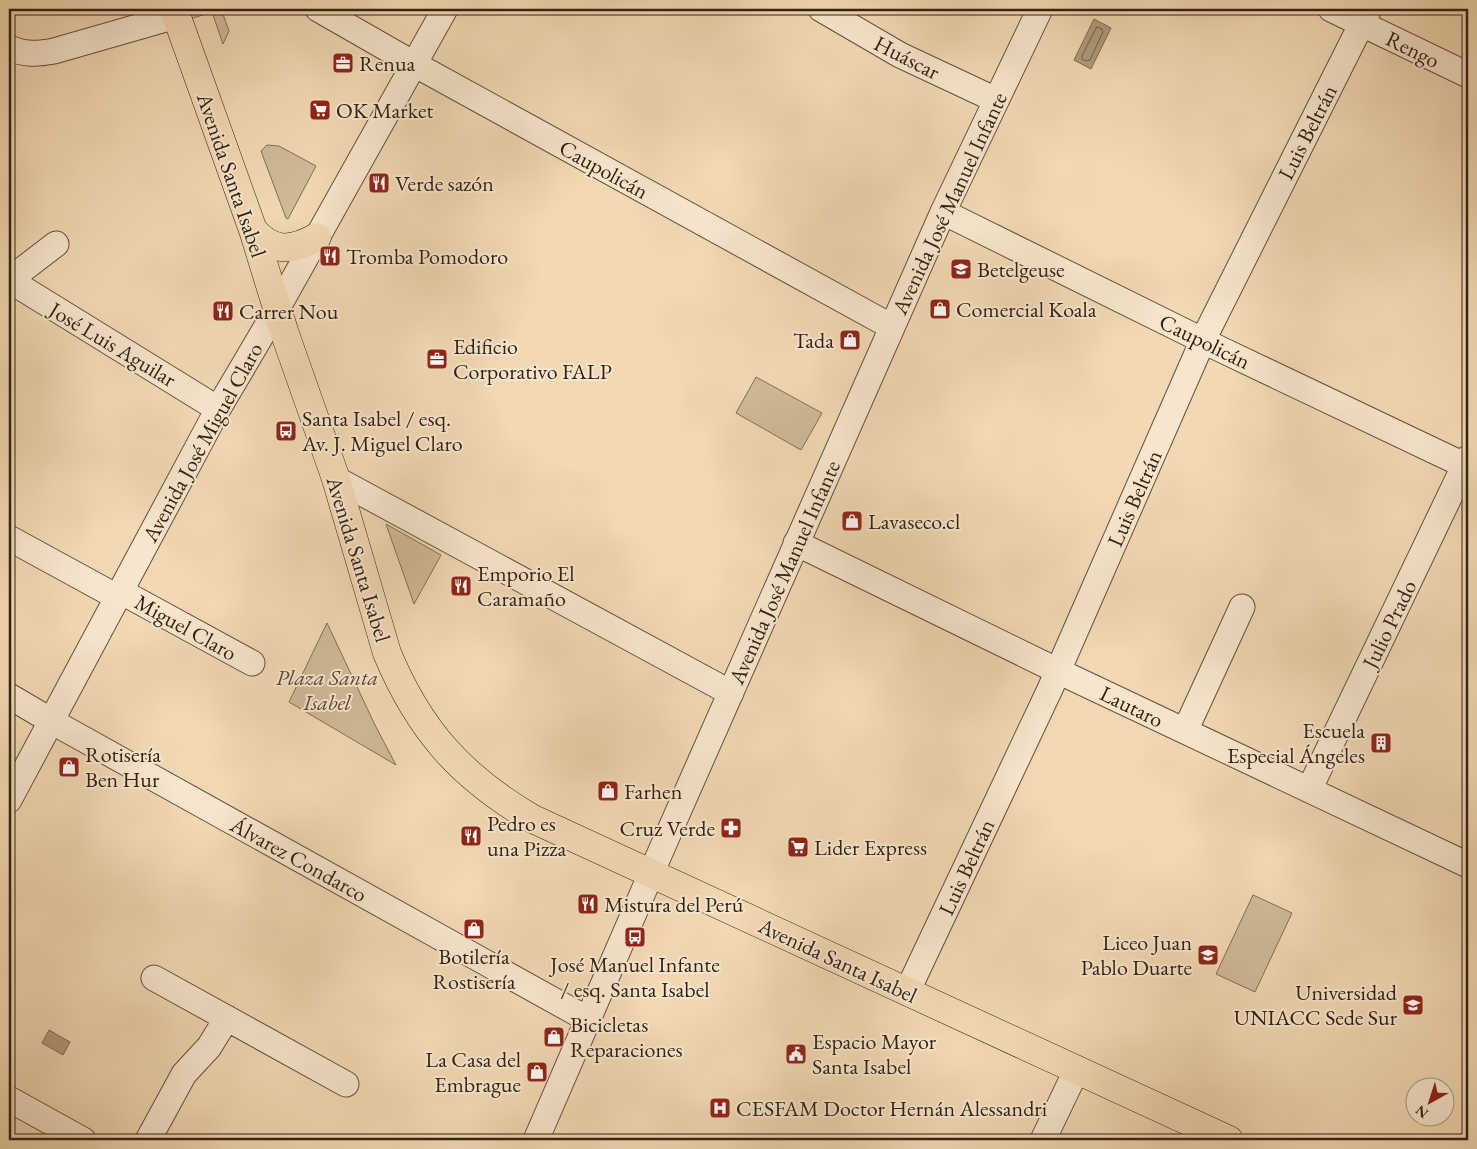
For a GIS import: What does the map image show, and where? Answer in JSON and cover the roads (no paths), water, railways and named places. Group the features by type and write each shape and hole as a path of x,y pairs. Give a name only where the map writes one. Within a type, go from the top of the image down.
{"main road":[{"name":"Avenida Santa Isabel","path":"175,12 253,230 277,309 336,479 387,653 398,679 427,728 464,770 509,805 533,819 1229,1140"},
{"path":"253,230 267,243 284,248 298,246 317,237"}],"street":[{"name":"Caupolicán","path":"318,9 414,64 892,327"},
{"name":"Avenida José Miguel Claro","path":"9,800 218,408 277,309 445,9"},
{"name":"Huáscar","path":"821,9 900,55 996,100"},
{"name":"Avenida José Manuel Infante","path":"536,1140 796,543 943,212 1040,9"},
{"name":"Rengo","path":"1331,9 1365,16 1468,75"},
{"path":"9,48 17,52 34,54 54,51 175,12"},
{"name":"Luis Beltrán","path":"907,992 1058,671 1203,340 1365,16"},
{"name":"Caupolicán","path":"943,212 1203,340 1467,464"},
{"path":"9,280 56,244"},
{"name":"José Luis Aguilar","path":"9,280 218,408"},
{"name":"Julio Prado","path":"1309,790 1467,464"},
{"path":"336,479 731,693"},
{"name":"Miguel Claro","path":"9,538 252,663"},
{"name":"Lautaro","path":"796,543 1058,671 1468,865"},
{"path":"1185,731 1242,607"},
{"name":"Álvarez Condarco","path":"9,696 589,1020"},
{"path":"154,978 346,1084"},
{"path":"148,1140 184,1074 209,1047 227,1018"},
{"path":"1043,1140 1077,1069"},
{"path":"9,1099 83,1140"}],"water":[{"path":"1094,19 1111,28 1091,69 1074,60"},
{"path":"49,1030 70,1042 63,1055 42,1043"}],"place":[{"name":"Renua","path":"343,63"},
{"name":"OK Market","path":"320,110"},
{"name":"Verde sazón","path":"379,183"},
{"name":"Tromba Pomodoro","path":"330,256"},
{"name":"Betelgeuse","path":"961,269"},
{"name":"Comercial Koala","path":"940,309"},
{"name":"Carrer Nou","path":"223,311"},
{"name":"Tada","path":"850,340"},
{"name":"Edificio Corporativo FALP","path":"437,359"},
{"name":"Santa Isabel / esq. Av. J. Miguel Claro","path":"286,431"},
{"name":"Lavaseco.cl","path":"852,521"},
{"name":"Emporio El Caramaño","path":"461,586"},
{"name":"Escuela Especial Ángeles","path":"1381,743"},
{"name":"Rotisería Ben Hur","path":"69,767"},
{"name":"Farhen","path":"608,791"},
{"name":"Cruz Verde","path":"731,828"},
{"name":"Pedro es una Pizza","path":"471,836"},
{"name":"Lider Express","path":"798,847"},
{"name":"Mistura del Perú","path":"588,904"},
{"name":"Botilería Rostisería","path":"474,929"},
{"name":"José Manuel Infante / esq. Santa Isabel","path":"635,937"},
{"name":"Liceo Juan Pablo Duarte","path":"1208,955"},
{"name":"Universidad UNIACC Sede Sur","path":"1413,1005"},
{"name":"Bicicletas Reparaciones","path":"554,1037"},
{"name":"Espacio Mayor Santa Isabel","path":"796,1054"},
{"name":"La Casa del Embrague","path":"537,1072"},
{"name":"CESFAM Doctor Hernán Alessandri","path":"720,1108"}],"park label":[{"name":"Plaza Santa Isabel","path":"327,690"}]}
